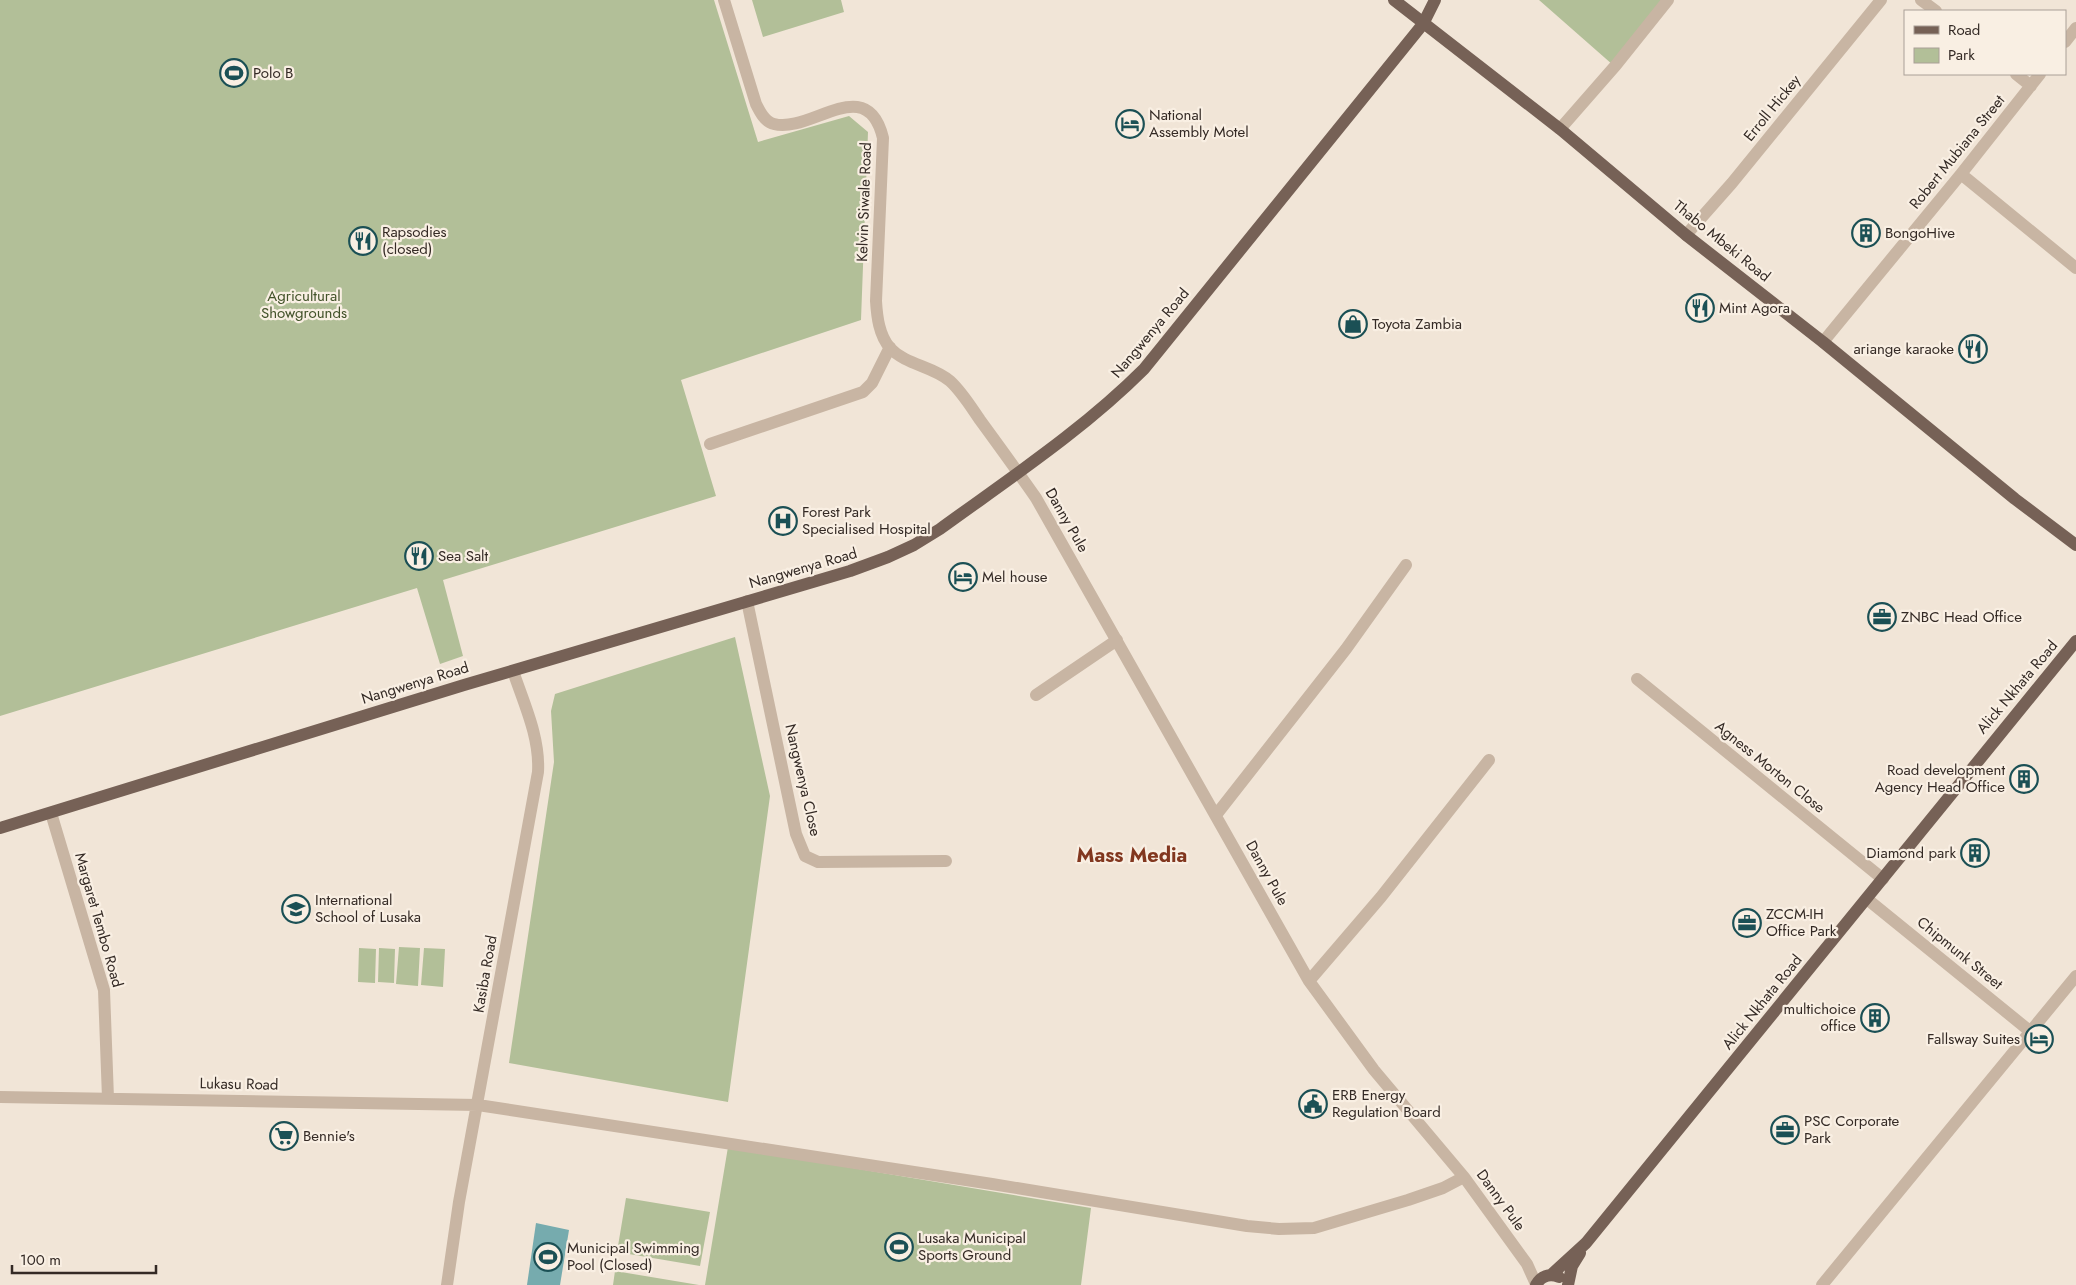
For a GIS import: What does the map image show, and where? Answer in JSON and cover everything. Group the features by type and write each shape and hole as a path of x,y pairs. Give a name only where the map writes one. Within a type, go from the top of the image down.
{"main road":[{"name":"Thabo Mbeki Road","path":"1394,0 1560,129 1686,235 1823,342 2015,500 2076,545"},
{"name":"Nangwenya Road","path":"0,828 513,671 850,571 905,549 940,529 1089,419 1118,395 1144,369 1423,24 1435,0"},
{"name":"Alick Nkhata Road","path":"1567,1285 1572,1266 1586,1243 1868,899 2076,641"},
{"name":"Alick Nkhata Road","path":"1536,1284 1541,1278 1550,1275 1586,1243"},
{"path":"1550,1275 1560,1278 1567,1285"}],"street":[{"name":"Kelvin Siwale Road","path":"724,0 756,104 761,115 772,124 788,125 847,106 858,107 876,118 880,126 883,138 876,301 879,325 890,347"},
{"path":"1560,129 1616,65 1668,0"},
{"name":"Erroll Hickey","path":"1686,235 1732,183 1881,0"},
{"path":"1921,0 1935,10"},
{"path":"2017,75 2031,86"},
{"name":"Robert Mubiana Street","path":"1823,342 1961,174 2039,75"},
{"path":"1961,174 2076,268"},
{"path":"710,444 863,392 872,383 890,347 901,356 948,379 956,387 1018,472"},
{"name":"Danny Pule","path":"1018,472 1036,498 1310,981 1374,1070 1464,1176 1526,1264 1536,1284"},
{"path":"1216,815 1346,649 1406,565"},
{"name":"Nangwenya Close","path":"747,601 796,834 805,856 818,862 946,861"},
{"path":"1036,695 1117,640"},
{"name":"Kasiba Road","path":"447,1285 459,1202 538,772 539,758 535,738 513,671"},
{"name":"Agness Morton Close","path":"1638,679 1883,879"},
{"path":"1310,981 1381,897 1489,760"},
{"name":"Margaret Tembo Road","path":"51,812 104,990 108,1098"},
{"name":"Chipmunk Street","path":"1868,899 2032,1032"},
{"path":"1822,1285 2032,1032 2076,976"},
{"name":"Lukasu Road","path":"0,1097 478,1105 992,1184 1246,1226 1279,1229 1314,1228 1364,1215 1443,1188 1464,1176"},
{"name":"Danny Pule","path":"1526,1264 1550,1275"}],"green space":[{"name":"Agricultural Showgrounds","path":"0,0 714,0 758,142 849,116 868,132 861,320 681,380 716,496 443,580 463,656 440,664 417,588 0,716"},
{"path":"752,0 841,0 844,12 763,37"},
{"path":"1539,0 1666,0 1613,65"},
{"path":"735,637 770,796 728,1102 509,1063 554,762 551,711 555,694"},
{"path":"399,947 420,948 418,986 396,984"},
{"path":"359,948 376,949 375,983 358,982"},
{"path":"379,948 395,949 394,983 378,982"},
{"path":"424,948 445,949 443,987 421,985"},
{"name":"Lusaka Municipal Sports Ground","path":"728,1147 1091,1208 1081,1285 705,1285"},
{"path":"626,1198 710,1212 700,1266 617,1252"},
{"path":"615,1271 699,1285 613,1285"}],"water":[{"name":"Municipal Swimming Pool (Closed)","path":"536,1223 569,1230 560,1285 527,1285"}],"place":[{"name":"Polo B","path":"234,73"},
{"name":"National Assembly Motel","path":"1130,124"},
{"name":"BongoHive","path":"1866,233"},
{"name":"Rapsodies (closed)","path":"363,241"},
{"name":"Mint Agora","path":"1700,308"},
{"name":"Toyota Zambia","path":"1353,324"},
{"name":"ariange karaoke","path":"1973,349"},
{"name":"Forest Park Specialised Hospital","path":"783,521"},
{"name":"Sea Salt","path":"419,556"},
{"name":"Mel house","path":"963,577"},
{"name":"ZNBC Head Office","path":"1882,617"},
{"name":"Road development Agency Head Office","path":"2024,779"},
{"name":"Diamond park","path":"1975,853"},
{"name":"International School of Lusaka","path":"296,909"},
{"name":"ZCCM-IH Office Park","path":"1747,923"},
{"name":"multichoice office","path":"1875,1018"},
{"name":"Fallsway Suites","path":"2039,1039"},
{"name":"ERB Energy Regulation Board","path":"1313,1104"},
{"name":"PSC Corporate Park","path":"1785,1130"},
{"name":"Bennie's","path":"284,1136"},
{"name":"Lusaka Municipal Sports Ground","path":"899,1247"},
{"name":"Municipal Swimming Pool (Closed)","path":"548,1257"}],"district":[{"name":"Mass Media","path":"1132,855"}]}
